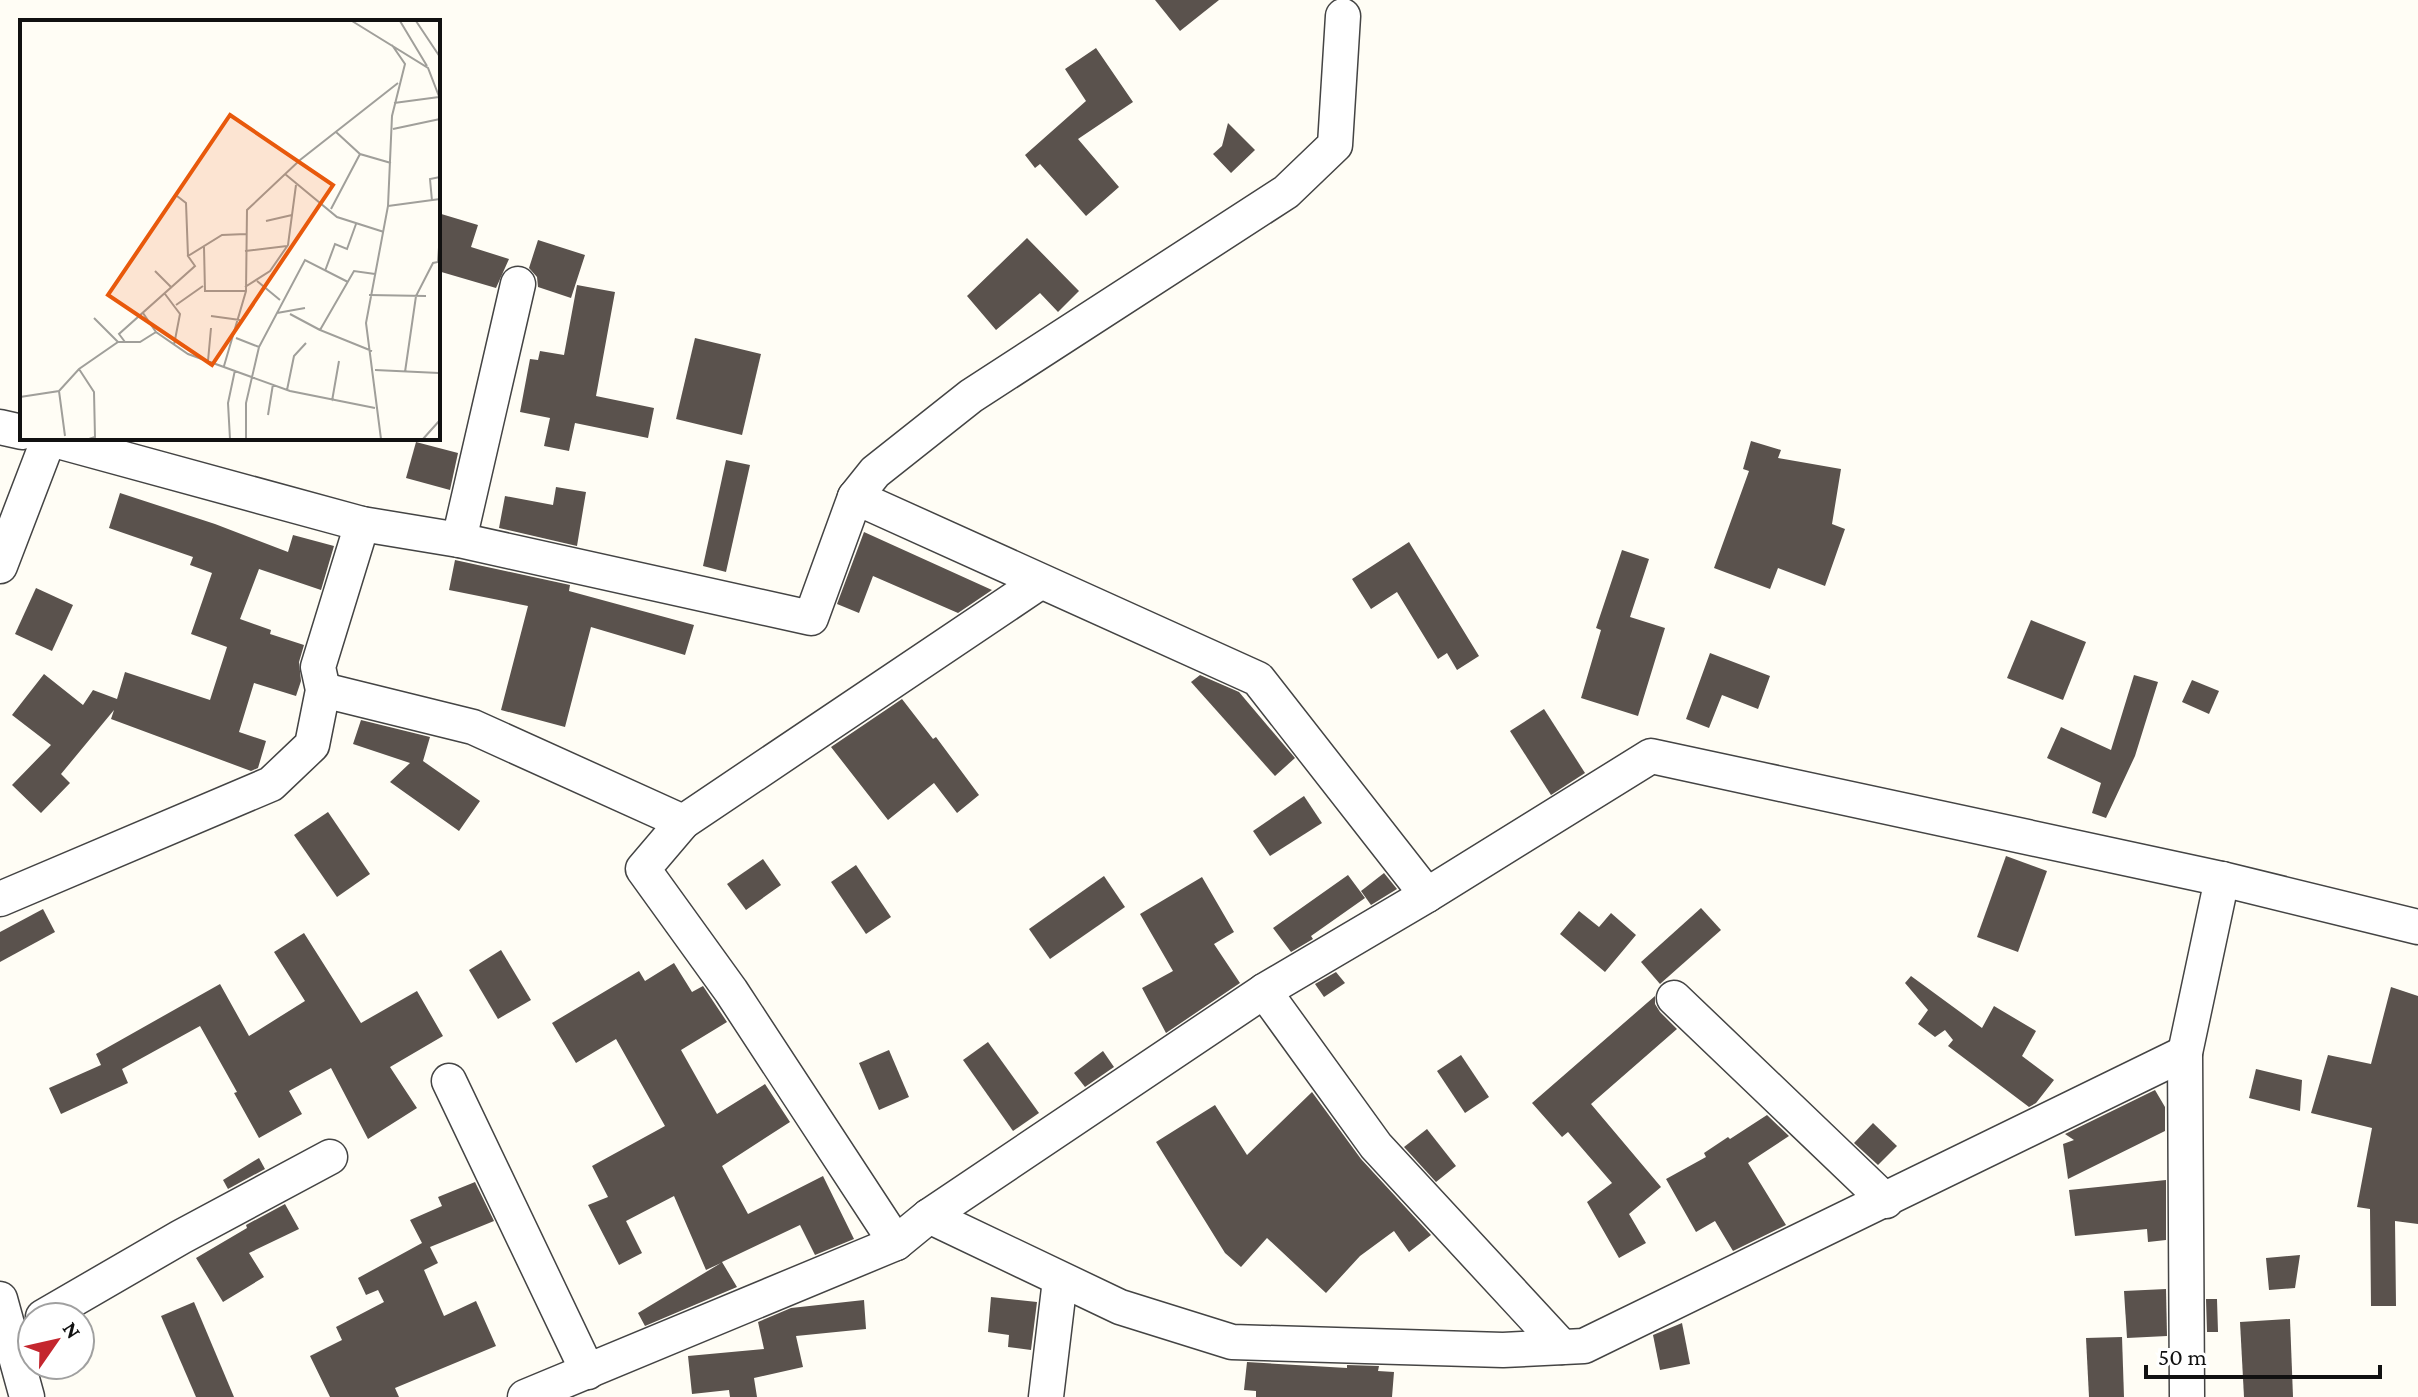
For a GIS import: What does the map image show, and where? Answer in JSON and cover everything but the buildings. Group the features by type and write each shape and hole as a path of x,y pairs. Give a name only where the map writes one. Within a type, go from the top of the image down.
{"street":[{"path":"55,440 362,524 459,540 811,618 855,497 875,472 971,396 1286,192 1335,145 1343,16"},
{"path":"459,540 518,284"},
{"path":"0,427 20,432"},
{"path":"0,566 47,440"},
{"path":"855,497 1258,679 1427,895"},
{"path":"0,899 271,784 312,745 323,690 318,667 362,524"},
{"path":"896,1243 731,991 643,869 683,822 1040,582"},
{"path":"323,690 473,727 683,822"},
{"path":"525,1397 896,1243 929,1216 1264,991 1427,895 1651,756 2222,879 2418,927"},
{"path":"2187,1397 2185,1053 2222,879"},
{"path":"1264,991 1376,1146 1562,1347"},
{"path":"1674,998 1886,1201"},
{"path":"929,1216 1120,1307 1232,1342 1503,1350 1584,1346 2185,1053"},
{"path":"449,1081 588,1372"},
{"path":"71,1301 330,1157"},
{"path":"1046,1397 1060,1280"},
{"path":"0,1299 16,1324"}]}
